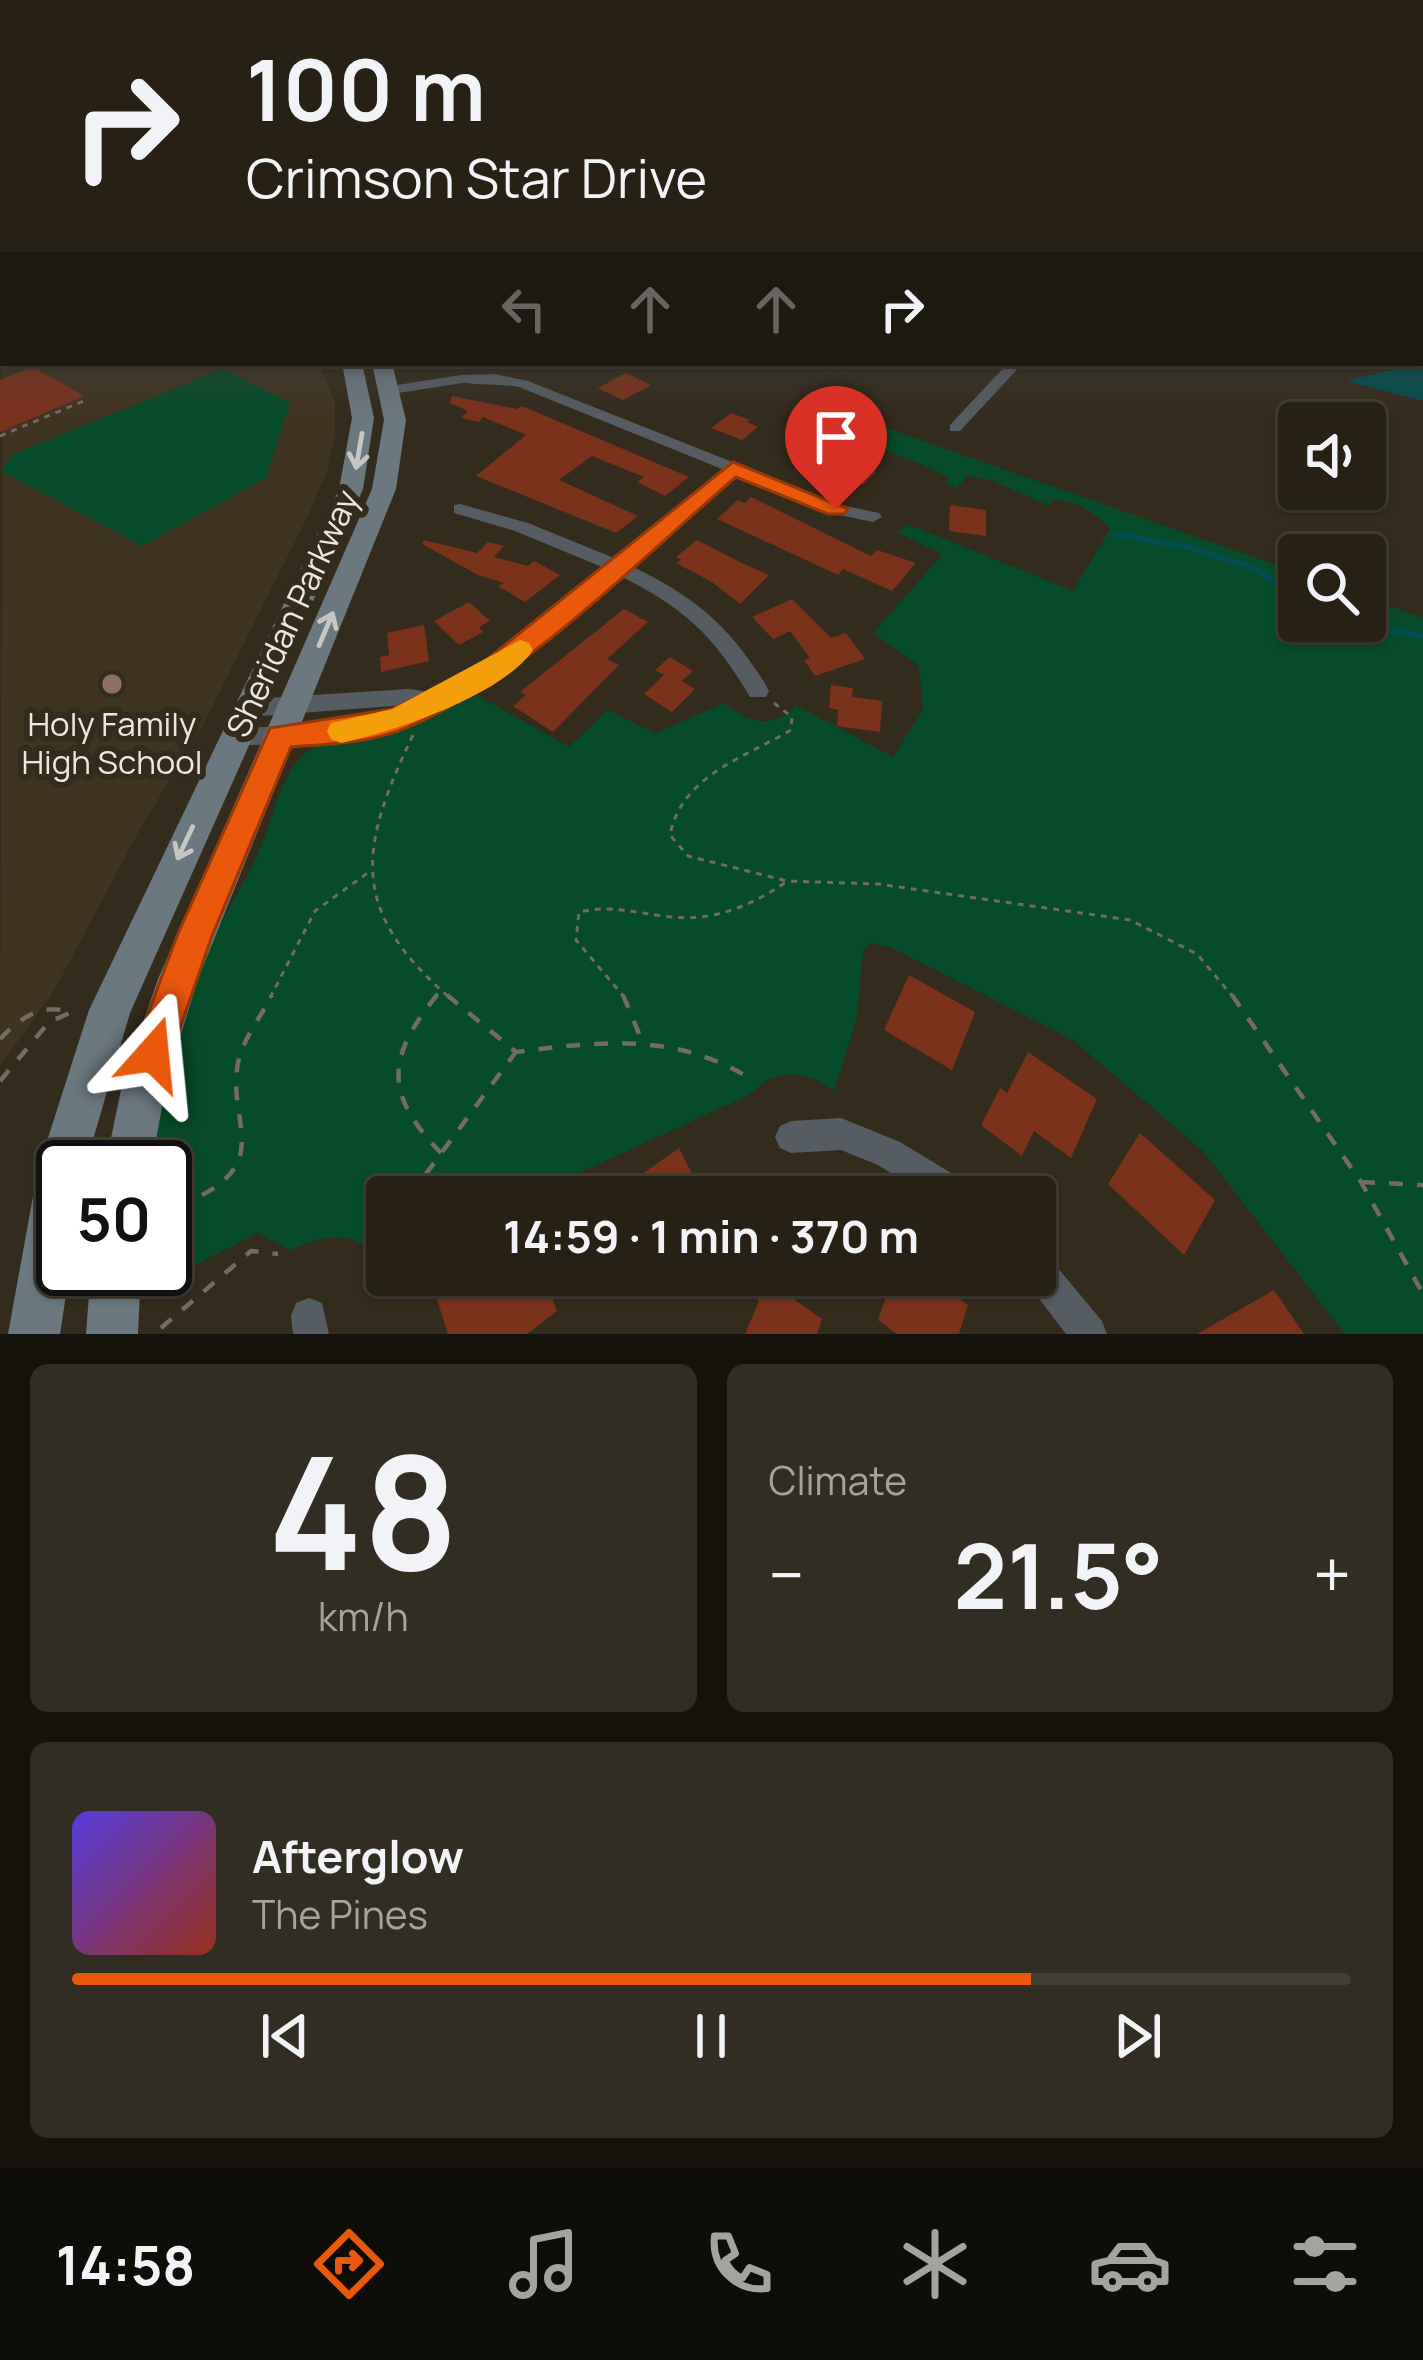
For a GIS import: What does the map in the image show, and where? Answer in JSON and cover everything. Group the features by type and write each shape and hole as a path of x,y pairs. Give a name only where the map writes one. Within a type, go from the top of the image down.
{"main road":[{"name":"Sheridan Parkway","path":"34,1334 57,1190 91,1061 130,961 355,476 363,418 353,366"},
{"name":"Sheridan Parkway","path":"133,1140 166,1012 384,489 394,442 391,390 383,366"},
{"path":"125,1296 137,1331"}],"street":[{"path":"955,428 1013,366"},
{"path":"462,379 495,377 523,384 836,509 873,517"},
{"path":"242,723 287,722 342,731 398,719 489,672 733,468"},
{"path":"460,509 523,524 697,613 718,632 758,692"},
{"path":"791,1137 842,1134 889,1153 926,1176"},
{"path":"1056,1293 1089,1334"}],"lane":[{"path":"391,390 462,379"}],"path":[{"path":"0,436 86,400"},
{"path":"758,692 792,717 790,730 685,791 670,814 670,835 688,856 787,881 878,884 1130,920 1168,933 1196,950 1216,972 1360,1182 1423,1294"},
{"path":"417,728 382,789 371,872 383,928 415,970 516,1052 641,1040 705,1051 754,1081"},
{"path":"202,1195 223,1187 237,1164 244,1135 237,1060 301,926 332,891 371,872"},
{"path":"641,1040 624,996 576,940 579,912 607,904 667,917 710,917 758,903 787,881"},
{"path":"439,992 409,1032 395,1081 398,1100 414,1128 441,1153"},
{"path":"0,1039 35,1010 49,1006 72,1012 49,1022 0,1081"},
{"path":"425,1176 516,1052"},
{"path":"1360,1182 1423,1185"},
{"path":"137,1331 251,1251 278,1254"}],"shaded area":[{"name":"Holy Family High School","path":"3,366 320,366 335,402 335,434 327,472 307,518 202,727 140,829 54,991 0,1066"}],"green space":[{"path":"222,369 290,402 266,478 142,546 1,471 12,455"},
{"path":"810,401 1278,566 1278,642 1386,642 1386,605 1423,618 1423,1334 1345,1334 1203,1151 1073,1040 890,947 871,943 863,951 857,1018 834,1091 802,1076 770,1079 751,1094 573,1176 366,1176 366,1248 341,1237 291,1250 257,1233 192,1267 192,1140 156,1140 165,1088 209,946 258,853 288,776 307,751 320,743 420,720 477,695 569,747 607,710 656,733 724,703 761,721 779,718 796,705 893,757 923,710 919,666 873,633 943,554 898,533 908,524 1073,591 1110,529 1077,504 1052,500 1050,506 990,480 967,476 956,489 945,481 948,477 904,457 808,433 793,425 790,413"}],"water":[{"path":"1423,366 1423,401 1347,381"}],"building":[{"path":"33,367 84,396 0,432 0,380"},
{"path":"626,373 651,385 623,400 598,388"},
{"path":"452,396 517,409 522,406 689,477 665,496 637,482 644,477 592,456 559,480 638,516 616,533 476,476 526,435 483,417 479,422 461,418 468,411 450,403"},
{"path":"731,413 758,427 742,440 711,428"},
{"path":"838,457 876,472 863,485 824,470"},
{"path":"751,497 871,556 877,550 916,563 892,591 843,569 838,575 717,519 738,500 745,503"},
{"path":"950,505 986,510 986,536 949,531"},
{"path":"424,540 477,553 488,542 504,546 494,557 528,566 534,561 560,575 525,602 498,586 504,583 478,575 422,544"},
{"path":"697,540 769,575 740,604 676,563 681,560 676,557"},
{"path":"792,599 831,638 846,633 865,659 815,676 804,660 810,658 790,631 773,639 752,617"},
{"path":"469,602 490,621 479,627 483,632 459,645 434,621"},
{"path":"624,609 648,622 607,659 619,665 553,732 513,706 526,695 520,692"},
{"path":"424,625 429,661 381,672 380,657 389,655 387,633"},
{"path":"670,657 693,671 682,681 695,689 672,712 644,694 664,675 655,670"},
{"path":"831,685 853,688 852,697 882,701 880,732 837,726 838,710 829,708"},
{"path":"909,975 975,1012 952,1070 884,1030"},
{"path":"1028,1052 1097,1099 1071,1158 1034,1131 1022,1156 981,1125 1000,1088 1007,1093"},
{"path":"1140,1133 1215,1200 1184,1255 1108,1184"},
{"path":"679,1148 693,1176 639,1176"},
{"path":"1274,1290 1304,1334 1197,1334"},
{"path":"436,1296 551,1296 557,1311 527,1334 448,1334"},
{"path":"752,1296 796,1296 795,1300 822,1319 817,1334 745,1334 759,1301"},
{"path":"886,1296 955,1296 968,1305 959,1334 897,1334 878,1320"}],"waterway":[{"path":"1116,534 1188,547 1255,568 1278,585"},
{"path":"1386,629 1423,636"}],"slow traffic":[{"path":"341,731 398,719 489,672 520,650"}],"place":[{"name":"Holy Family High School","path":"112,684"}],"route":[{"path":"153,1054 194,936 280,736 342,731 398,719 489,672 733,468 836,509"}]}
